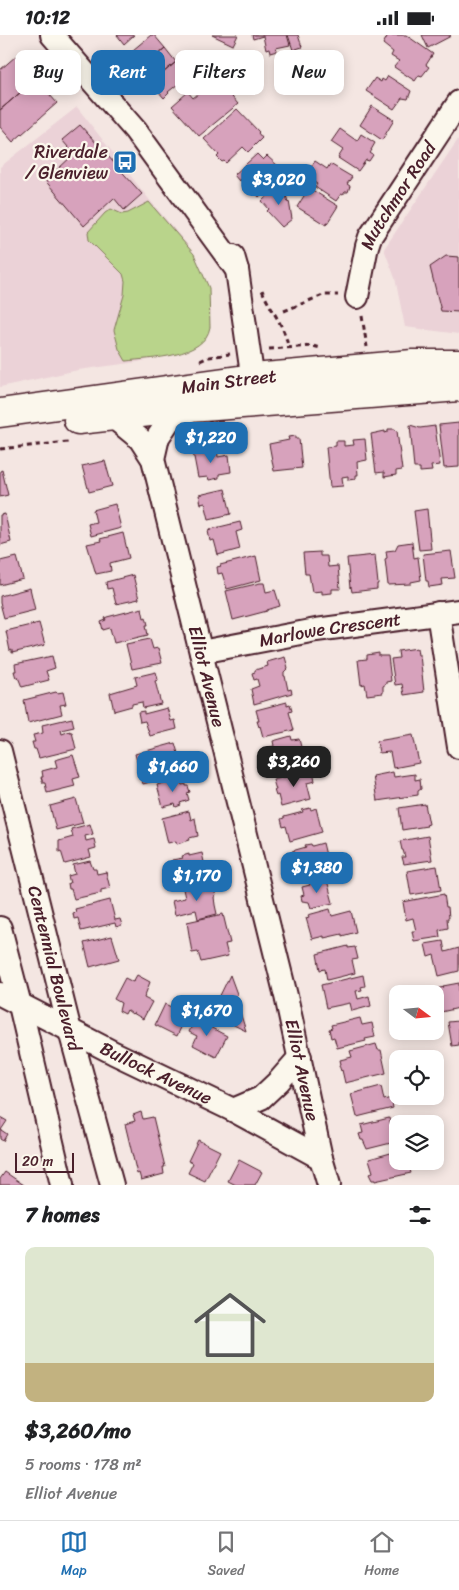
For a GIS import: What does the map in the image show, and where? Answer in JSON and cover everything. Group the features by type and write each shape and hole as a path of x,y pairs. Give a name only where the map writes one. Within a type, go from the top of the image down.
{"main road":[{"name":"Main Street","path":"0,413 255,390 413,364 459,364"},
{"name":"Main Street","path":"0,430 177,409 255,390 459,387"}],"street":[{"path":"52,35 135,130 156,157 222,227 237,270 255,390"},
{"name":"Mutchmor Road","path":"357,297 370,237 459,102"},
{"name":"Elliot Avenue","path":"153,459 158,437 177,409"},
{"name":"Elliot Avenue","path":"112,416 140,439 153,459 300,1057 321,1159 329,1185"},
{"path":"448,612 459,747"},
{"name":"Marlowe Crescent","path":"201,652 316,630 448,612"},
{"name":"Centennial Boulevard","path":"0,751 70,1031 112,1185"},
{"path":"0,928 62,1185"},
{"name":"Bullock Avenue","path":"0,994 114,1053 234,1110 321,1159"},
{"name":"Bullock Avenue","path":"234,1110 261,1098 300,1057"}],"path":[{"path":"261,285 263,293 285,332 289,355"},
{"path":"284,311 323,295 357,297 365,325 368,352"},
{"path":"0,449 77,441"}],"shaded area":[{"path":"77,107 148,198 191,249 205,281 211,312 204,340 187,351 138,362 78,370 0,387 0,167"},
{"path":"459,138 459,334 405,327 395,278 384,249"}],"green space":[{"path":"149,202 194,254 209,288 210,327 206,337 188,351 175,355 126,361 119,349 114,330 124,295 125,281 123,274 89,240 88,232 111,209 122,214 128,213"}],"building":[{"path":"117,35 134,35 124,44"},
{"path":"151,35 154,35 165,48 163,50 133,50"},
{"path":"212,35 238,35 233,45"},
{"path":"252,35 287,35 290,45 276,48 277,50 270,53 269,49 266,50 263,36 253,39"},
{"path":"288,35 298,35 302,47 293,50"},
{"path":"388,35 406,35 433,54 426,65 429,67 415,81 394,67 399,61 391,56 393,52 383,44"},
{"path":"422,35 450,35 451,36 428,48"},
{"path":"165,48 175,61 165,71 165,50 163,50"},
{"path":"15,57 15,95 17,95 0,110 0,70"},
{"path":"175,63 175,86 164,98 161,95 165,95 165,71"},
{"path":"388,76 411,91 408,99 402,98 394,109 366,91 375,78 381,82 382,79 385,81"},
{"path":"17,95 50,95 57,103 13,142 0,127 0,110"},
{"path":"185,95 190,95 193,98 197,95 230,95 238,104 199,136 172,106"},
{"path":"372,106 394,120 382,140 360,125"},
{"path":"237,109 259,132 262,138 248,152 243,147 226,163 217,157 219,155 204,139"},
{"path":"80,125 142,194 124,210 114,198 84,226 43,178 55,168 57,170 74,154 62,140"},
{"path":"340,129 357,141 361,134 375,143 370,153 373,155 369,161 366,160 358,171 338,158 343,150 331,142"},
{"path":"257,154 263,160 267,156 278,166 268,176 274,183 259,197 234,175"},
{"path":"315,161 327,169 330,164 352,177 347,184 350,186 348,192 345,192 343,195 341,194 336,201 315,187 317,184 305,176"},
{"path":"280,184 284,188 289,201 292,219 282,227 267,211 269,209 262,201"},
{"path":"309,188 338,206 326,225 297,207"},
{"path":"446,256 459,257 459,312 441,311 430,267"},
{"path":"459,423 459,467 444,468 439,425"},
{"path":"410,425 420,428 435,426 440,465 431,466 432,471 420,472 420,468 414,468"},
{"path":"388,429 395,429 397,431 402,470 396,471 396,475 384,477 384,472 376,473 371,434 385,431 385,433 388,432"},
{"path":"296,436 296,439 299,439 302,468 274,471 269,444 289,440 288,437"},
{"path":"365,439 367,460 357,462 358,475 356,475 356,479 348,480 348,476 342,477 343,486 330,487 326,447 336,446 336,441 344,441 344,446 354,445 353,440"},
{"path":"217,448 218,457 229,455 231,472 219,474 219,478 209,480 208,477 198,478 193,452"},
{"path":"105,461 112,486 89,492 82,466"},
{"path":"2,470 8,495 0,497 0,471"},
{"path":"225,489 231,514 209,519 205,503 201,504 199,495"},
{"path":"115,504 121,528 91,536 88,524 96,522 93,510"},
{"path":"427,509 431,549 419,550 414,511"},
{"path":"5,514 11,542 0,545 0,515"},
{"path":"240,522 242,530 236,532 240,549 218,555 214,540 210,541 208,531"},
{"path":"123,533 129,558 110,563 111,571 96,574 87,544"},
{"path":"412,542 414,558 418,557 421,580 411,582 411,584 388,585 386,551 395,550 398,544"},
{"path":"451,551 455,578 442,579 443,585 429,587 428,581 426,581 423,554"},
{"path":"320,552 320,556 327,556 328,567 338,566 340,589 332,589 332,593 312,592 309,574 305,574 303,553"},
{"path":"375,555 377,589 352,592 347,558"},
{"path":"256,556 261,580 227,589 222,573 218,574 217,567"},
{"path":"17,557 23,579 0,585 0,561"},
{"path":"133,575 139,599 116,604 112,588 107,589 106,582"},
{"path":"264,583 266,592 275,590 280,606 233,620 226,591"},
{"path":"30,588 35,610 4,618 0,596"},
{"path":"142,608 148,625 146,625 148,635 114,643 110,628 103,630 101,622 106,620 105,618 107,617"},
{"path":"39,623 45,645 12,653 6,631"},
{"path":"150,639 153,649 158,648 162,663 132,669 126,644"},
{"path":"417,648 418,655 420,655 424,692 404,695 402,684 395,685 391,659 399,658 398,651"},
{"path":"379,653 379,656 388,656 391,681 386,682 383,686 383,693 367,695 365,684 361,685 358,660 367,659 367,655"},
{"path":"52,656 55,668 46,671 49,680 22,687 18,677 16,678 15,664"},
{"path":"285,657 288,668 284,672 284,676 288,690 291,689 292,693 254,704 251,689 259,686 257,679 254,680 252,673 255,670 268,666 267,662"},
{"path":"156,672 158,680 155,681 161,704 143,708 142,702 114,711 110,693 137,685 135,677"},
{"path":"63,692 66,704 60,705 62,714 28,723 24,700"},
{"path":"287,702 287,705 290,704 292,711 289,712 294,730 263,737 257,721 259,721 256,710"},
{"path":"167,708 171,721 175,720 177,729 150,736 145,721 140,722 138,712 144,711 144,714"},
{"path":"72,718 74,727 61,730 62,734 72,732 76,749 39,758 32,742 35,742 33,735 43,733 42,725"},
{"path":"413,735 419,763 393,768 390,752 379,753 377,741"},
{"path":"291,736 292,740 299,739 305,763 272,771 266,748 274,746 273,741"},
{"path":"175,743 182,767 167,771 169,777 166,779 143,784 135,754"},
{"path":"73,755 80,777 73,779 75,786 47,793 45,783 43,783 41,777 43,777 42,771 57,767 55,760"},
{"path":"313,770 315,781 307,783 311,799 281,807 278,795 276,796 274,790 276,790 273,780"},
{"path":"393,772 394,777 415,774 415,780 420,779 421,789 418,791 418,795 377,801 373,776"},
{"path":"180,778 182,785 186,784 188,786 190,792 187,793 189,800 180,803 181,805 176,807 175,804 163,807 157,785"},
{"path":"76,799 83,823 56,830 50,806"},
{"path":"425,804 429,824 427,826 402,830 399,808"},
{"path":"310,808 311,810 316,808 322,832 290,841 286,826 283,827 281,819"},
{"path":"189,811 191,820 195,818 198,836 177,844 176,841 168,843 162,818"},
{"path":"90,824 93,834 85,836 86,841 94,839 96,848 89,850 91,857 65,864 61,851 59,852 59,841 73,837 71,829"},
{"path":"428,836 432,860 404,864 402,857 405,857 400,841"},
{"path":"323,843 329,868 301,875 300,868 296,869 293,866 292,851 306,847 305,845 311,844 312,846"},
{"path":"202,853 206,879 178,885 172,860 183,858 182,856 189,854 189,856"},
{"path":"90,861 97,874 106,872 110,888 101,890 101,893 74,899 71,889 69,889 68,876 75,874 73,865"},
{"path":"437,866 441,890 411,895 407,871"},
{"path":"327,880 333,903 311,908 309,902 302,901 301,896 304,895 302,887 310,885 309,883 315,881 315,883"},
{"path":"206,883 207,889 212,888 214,890 217,914 198,919 196,910 175,915 172,901 185,898 183,889"},
{"path":"444,894 446,907 448,907 448,928 439,930 440,937 414,941 412,931 416,931 413,918 406,920 403,902"},
{"path":"110,900 115,920 120,919 122,925 116,927 115,923 81,931 78,918 74,919 73,913 76,912 75,909"},
{"path":"330,909 332,916 351,911 356,932 342,936 342,934 312,939 306,918 309,917 308,915"},
{"path":"223,914 230,943 225,944 228,956 201,962 198,952 192,953 187,922"},
{"path":"112,936 119,959 90,967 84,943"},
{"path":"443,941 445,952 459,948 459,971 439,976 434,955 428,957 425,944"},
{"path":"348,946 348,948 355,947 358,959 352,960 355,973 327,980 325,969 320,970 317,954"},
{"path":"137,975 150,982 144,998 152,1002 143,1019 127,1010 125,1014 119,1011 121,1003 114,999 125,978 133,982"},
{"path":"230,975 237,994 239,1009 246,1031 211,1014"},
{"path":"363,975 365,986 361,987 362,990 356,991 358,999 369,996 371,1006 352,1011 350,1003 326,1008 321,985"},
{"path":"459,983 459,1008 444,1011 444,986"},
{"path":"165,1004 187,1015 177,1036 155,1025"},
{"path":"197,1015 208,1021 206,1025 227,1036 216,1057 193,1045 197,1036 189,1032"},
{"path":"360,1018 362,1025 372,1023 375,1037 337,1048 334,1037 331,1038 329,1029 332,1028 331,1025"},
{"path":"459,1021 459,1045 452,1046 448,1022"},
{"path":"376,1044 378,1050 381,1050 386,1073 345,1083 339,1065 341,1064 340,1060 352,1057 350,1051"},
{"path":"381,1086 384,1100 389,1099 389,1105 392,1105 393,1108 357,1117 351,1094"},
{"path":"141,1112 143,1119 153,1117 165,1167 163,1167 164,1174 141,1180 139,1173 137,1174 125,1124 135,1121 133,1115"},
{"path":"0,1117 7,1121 1,1130 7,1134 3,1141 0,1139"},
{"path":"389,1118 389,1144 367,1149 359,1134 363,1133 361,1125"},
{"path":"198,1140 220,1151 205,1181 188,1173 193,1163 188,1161"},
{"path":"389,1153 389,1170 410,1170 411,1173 375,1181 372,1180 369,1174 373,1172 369,1159"},
{"path":"239,1160 262,1172 255,1185 236,1185 228,1181"},
{"path":"5,1172 24,1185 0,1185 0,1179"}],"place":[{"name":"Riverdale / Glenview","path":"125,162"}]}
